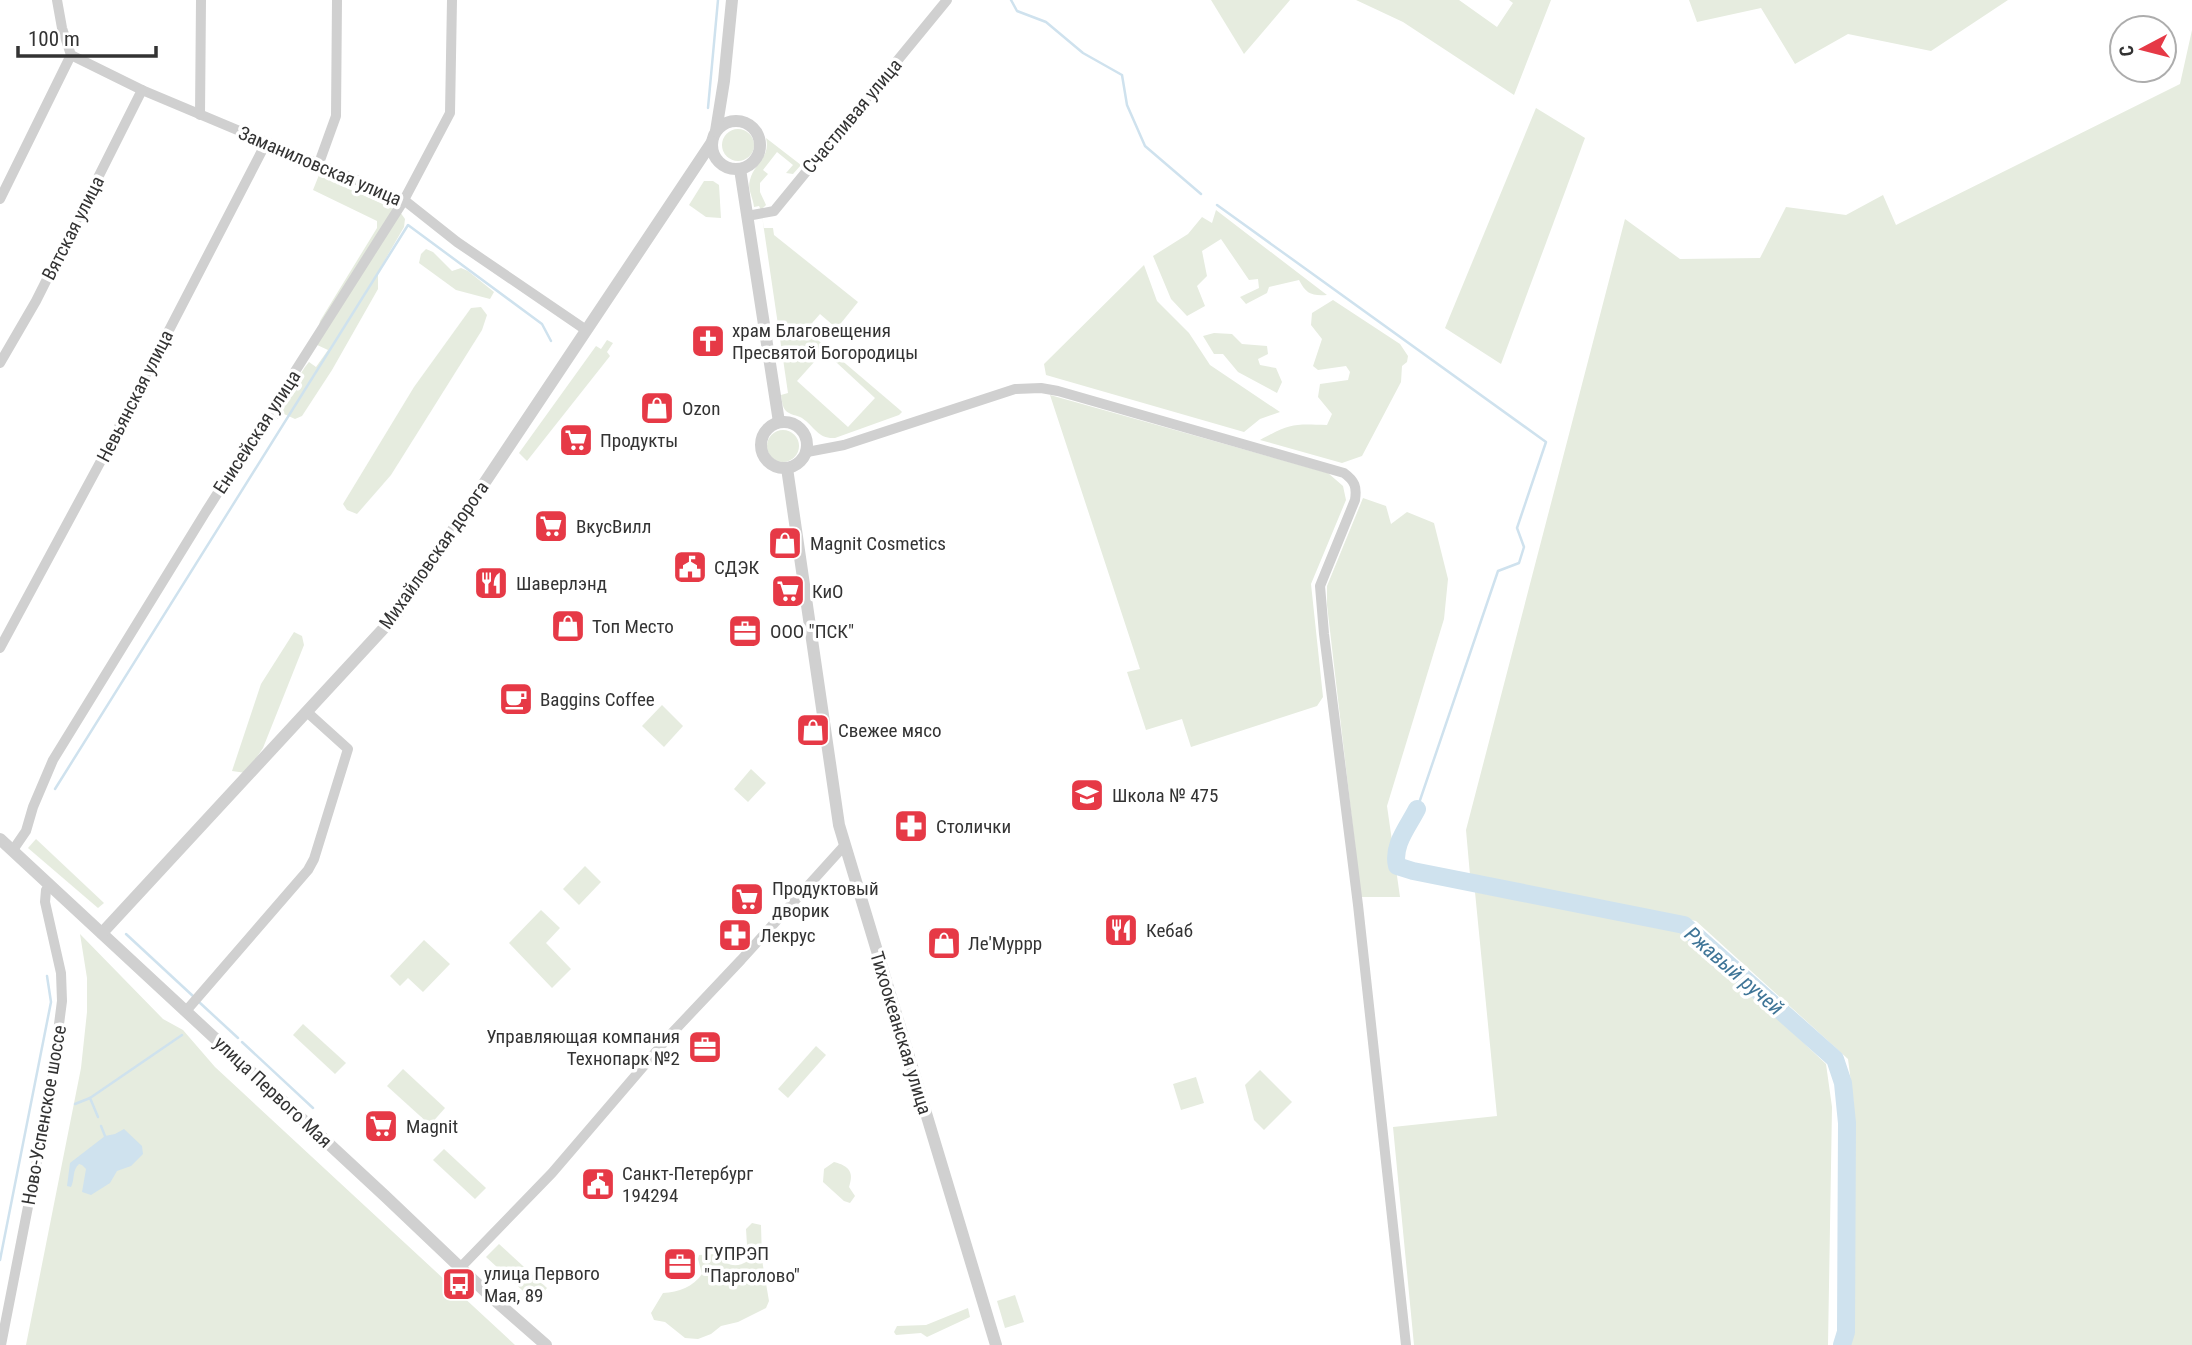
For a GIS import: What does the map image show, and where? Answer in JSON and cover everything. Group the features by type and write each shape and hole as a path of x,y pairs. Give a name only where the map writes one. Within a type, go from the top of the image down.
{"street":[{"path":"0,199 5,179 71,55 62,29 57,0"},
{"path":"200,115 201,0"},
{"path":"319,163 336,116 337,0"},
{"name":"Енисейская улица","path":"13,850 26,831 53,760 205,513 404,200 450,113 452,0"},
{"name":"Михайловская дорога","path":"102,933 397,614 714,137 724,82 732,0"},
{"name":"Счастливая улица","path":"747,216 774,211 947,0"},
{"name":"Заманиловская улица","path":"71,55 142,90 404,200 457,242 586,330"},
{"name":"Михайловская дорога","path":"724,82 728,101 740,120"},
{"name":"Вятская улица","path":"0,363 36,301 142,90"},
{"path":"691,172 705,164 740,169 754,162 761,146 755,129 740,120 726,122 714,137 715,158 723,165"},
{"name":"Невьянская улица","path":"0,648 109,446 266,142"},
{"path":"740,169 779,422"},
{"path":"807,452 844,445 1015,389 1041,388 1344,473 1354,480 1355,500 1320,586 1406,1345"},
{"path":"779,422 797,425 808,442 807,452 799,463 778,468 763,456 761,447 765,430 779,422"},
{"name":"Тихоокеанская улица","path":"787,468 828,760 844,846 996,1345"},
{"path":"186,1012 308,870 314,859 348,749 307,712"},
{"name":"улица Первого Мая","path":"0,839 546,1345"},
{"path":"460,1268 552,1173 672,1033 844,846"},
{"name":"Ново-Успенское шоссе","path":"1,1345 50,1094 62,1001 61,973 45,902 46,890 50,885"}],"shaded area":[{"path":"1211,0 1290,0 1244,54"},
{"path":"1356,0 1459,0 1497,27 1513,3 1509,0 1551,0 1514,95 1403,22"},
{"path":"1689,0 2008,0 1931,51 1848,34 1795,64 1761,8 1697,22"},
{"path":"2192,30 2192,1345 1849,1345 1852,1334 1854,1106 1848,1059 1696,921 1470,875 1466,830 1625,219 1680,259 1760,258 1786,207 1846,215 1883,195 1896,225 2180,84"},
{"path":"1536,108 1585,138 1501,364 1445,328"},
{"path":"738,129 750,133 754,145 750,157 738,161 726,157 722,145 726,133"},
{"path":"766,138 801,165 793,174 786,173 793,165 777,152 763,170 768,174 760,183 760,192 766,205 761,210 759,206 754,207 749,183 766,150"},
{"path":"319,175 400,212 405,219 404,227 378,272 378,289 332,370 302,416 295,419 284,414 279,419 273,418 309,362 316,367 328,350 315,344 320,321 377,228 377,221 313,190"},
{"path":"704,181 713,181 719,185 721,218 706,217 689,205"},
{"path":"1216,210 1327,295 1310,293 1299,280 1269,287 1267,293 1246,304 1240,297 1259,288 1258,279 1249,280 1221,239 1202,251 1207,276 1197,286 1205,306 1187,316 1171,299 1153,256 1188,234 1202,217 1212,223"},
{"path":"762,216 764,228 773,228 774,235 858,302 833,333 830,332 834,326 820,314 806,330 902,412 829,438 824,437 802,418 786,411 781,395 788,393","holes":["824,351 875,398 848,427 797,381"]},
{"path":"426,249 433,252 452,271 461,268 468,271 494,292 490,299 456,290 419,263 421,254"},
{"path":"1144,265 1157,301 1189,333 1210,365 1280,412 1260,419 1244,432 1046,375 1044,364"},
{"path":"1333,300 1400,344 1408,356 1407,362 1402,366 1401,382 1362,456 1342,463 1260,440 1292,426 1327,425 1332,414 1318,397 1320,384 1348,380 1350,372 1346,366 1318,370 1313,366 1322,339 1311,325 1312,313"},
{"path":"481,307 487,315 482,330 391,475 357,514 347,510 343,504 414,387 471,308"},
{"path":"1214,333 1232,334 1242,344 1267,346 1268,354 1258,359 1260,365 1276,368 1282,382 1277,393 1238,372 1223,354 1214,354 1203,336"},
{"path":"607,340 613,343 607,352 610,356 527,461 519,453 596,346 601,349"},
{"path":"1050,395 1328,473 1343,486 1346,500 1311,584 1323,697 1317,706 1191,747 1182,719 1146,730 1127,672 1140,669"},
{"path":"783,430 794,435 799,446 794,457 783,462 772,457 767,446 772,435"},
{"path":"1363,498 1386,506 1391,524 1407,512 1434,523 1448,579 1444,619 1387,806 1400,897 1361,897 1327,605 1327,586"},
{"path":"294,632 302,636 304,645 263,748 246,773 232,771 261,684"},
{"path":"662,705 683,726 664,747 642,726"},
{"path":"751,769 766,783 748,802 734,789"},
{"path":"36,839 104,903 98,908 28,848"},
{"path":"585,866 601,882 579,905 563,889"},
{"path":"1475,892 1680,931 1709,954 1826,1064 1832,1107 1828,1345 1414,1345 1393,1127 1497,1116"},
{"path":"541,910 560,928 546,943 571,969 552,988 509,943"},
{"path":"80,934 163,1019 183,1030 215,1067 515,1345 26,1345 81,1068 87,1012 87,978"},
{"path":"424,940 450,964 423,992 408,978 400,986 390,976"},
{"path":"303,1024 346,1063 335,1074 293,1035"},
{"path":"816,1046 826,1055 788,1098 778,1089"},
{"path":"403,1069 445,1108 430,1125 387,1086"},
{"path":"1260,1070 1292,1102 1264,1130 1254,1120 1245,1085"},
{"path":"1196,1077 1204,1103 1181,1110 1173,1084"},
{"path":"444,1149 486,1188 475,1199 433,1160"},
{"path":"834,1162 847,1168 851,1174 849,1187 855,1196 850,1203 844,1201 823,1182 824,1169"},
{"path":"752,1223 761,1225 762,1260 769,1301 766,1308 738,1322 721,1326 698,1339 685,1338 665,1322 654,1320 651,1313 663,1293 685,1288 702,1274 699,1255 716,1254 723,1261 735,1265 748,1261 746,1229"},
{"path":"499,1244 547,1288 535,1302 486,1257"},
{"path":"1015,1295 1024,1322 1005,1328 997,1301"},
{"path":"968,1308 970,1317 927,1337 921,1333 896,1335 894,1332 897,1326 926,1325"}],"water":[{"path":"124,1129 142,1146 143,1154 131,1166 117,1171 110,1183 91,1195 82,1192 86,1169 79,1164 75,1169 71,1187 67,1186 70,1163 105,1136"}],"waterway":[{"path":"708,108 718,0"},
{"path":"1011,0 1017,11 1046,22 1083,53 1122,75 1127,105 1145,146 1201,194"},
{"path":"1217,205 1546,442 1517,528 1524,547 1519,563 1498,571 1417,809"},
{"path":"55,789 408,225 542,324 551,341"},
{"name":"Ржавый ручей","path":"1417,809 1399,843 1397,866 1684,925 1835,1059 1843,1083 1847,1123 1846,1332 1842,1345"},
{"path":"126,934 194,997"},
{"path":"0,1260 51,1002 47,976"},
{"path":"199,1002 238,1038"},
{"path":"98,1117 90,1098 182,1035"},
{"path":"242,1042 313,1108"},
{"path":"75,1104 90,1098"},
{"path":"101,1126 105,1136"}],"place":[{"name":"храм Благовещения Пресвятой Богородицы","path":"708,341"},
{"name":"Ozon","path":"657,408"},
{"name":"Продукты","path":"576,440"},
{"name":"ВкусВилл","path":"551,526"},
{"name":"Magnit Cosmetics","path":"785,543"},
{"name":"СДЭК","path":"690,567"},
{"name":"Шаверлэнд","path":"491,583"},
{"name":"КиО","path":"788,591"},
{"name":"Топ Место","path":"568,626"},
{"name":"ООО \"ПСК\"","path":"745,631"},
{"name":"Baggins Coffee","path":"516,699"},
{"name":"Свежее мясо","path":"813,730"},
{"name":"Школа № 475","path":"1087,795"},
{"name":"Столички","path":"911,826"},
{"name":"Продуктовый дворик","path":"747,899"},
{"name":"Кебаб","path":"1121,930"},
{"name":"Лекрус","path":"735,935"},
{"name":"Ле'Муррр","path":"944,943"},
{"name":"Управляющая компания Технопарк №2","path":"705,1047"},
{"name":"Magnit","path":"381,1126"},
{"name":"Санкт-Петербург 194294","path":"598,1184"},
{"name":"ГУПРЭП \"Парголово\"","path":"680,1264"},
{"name":"улица Первого Мая, 89","path":"459,1284"}]}
